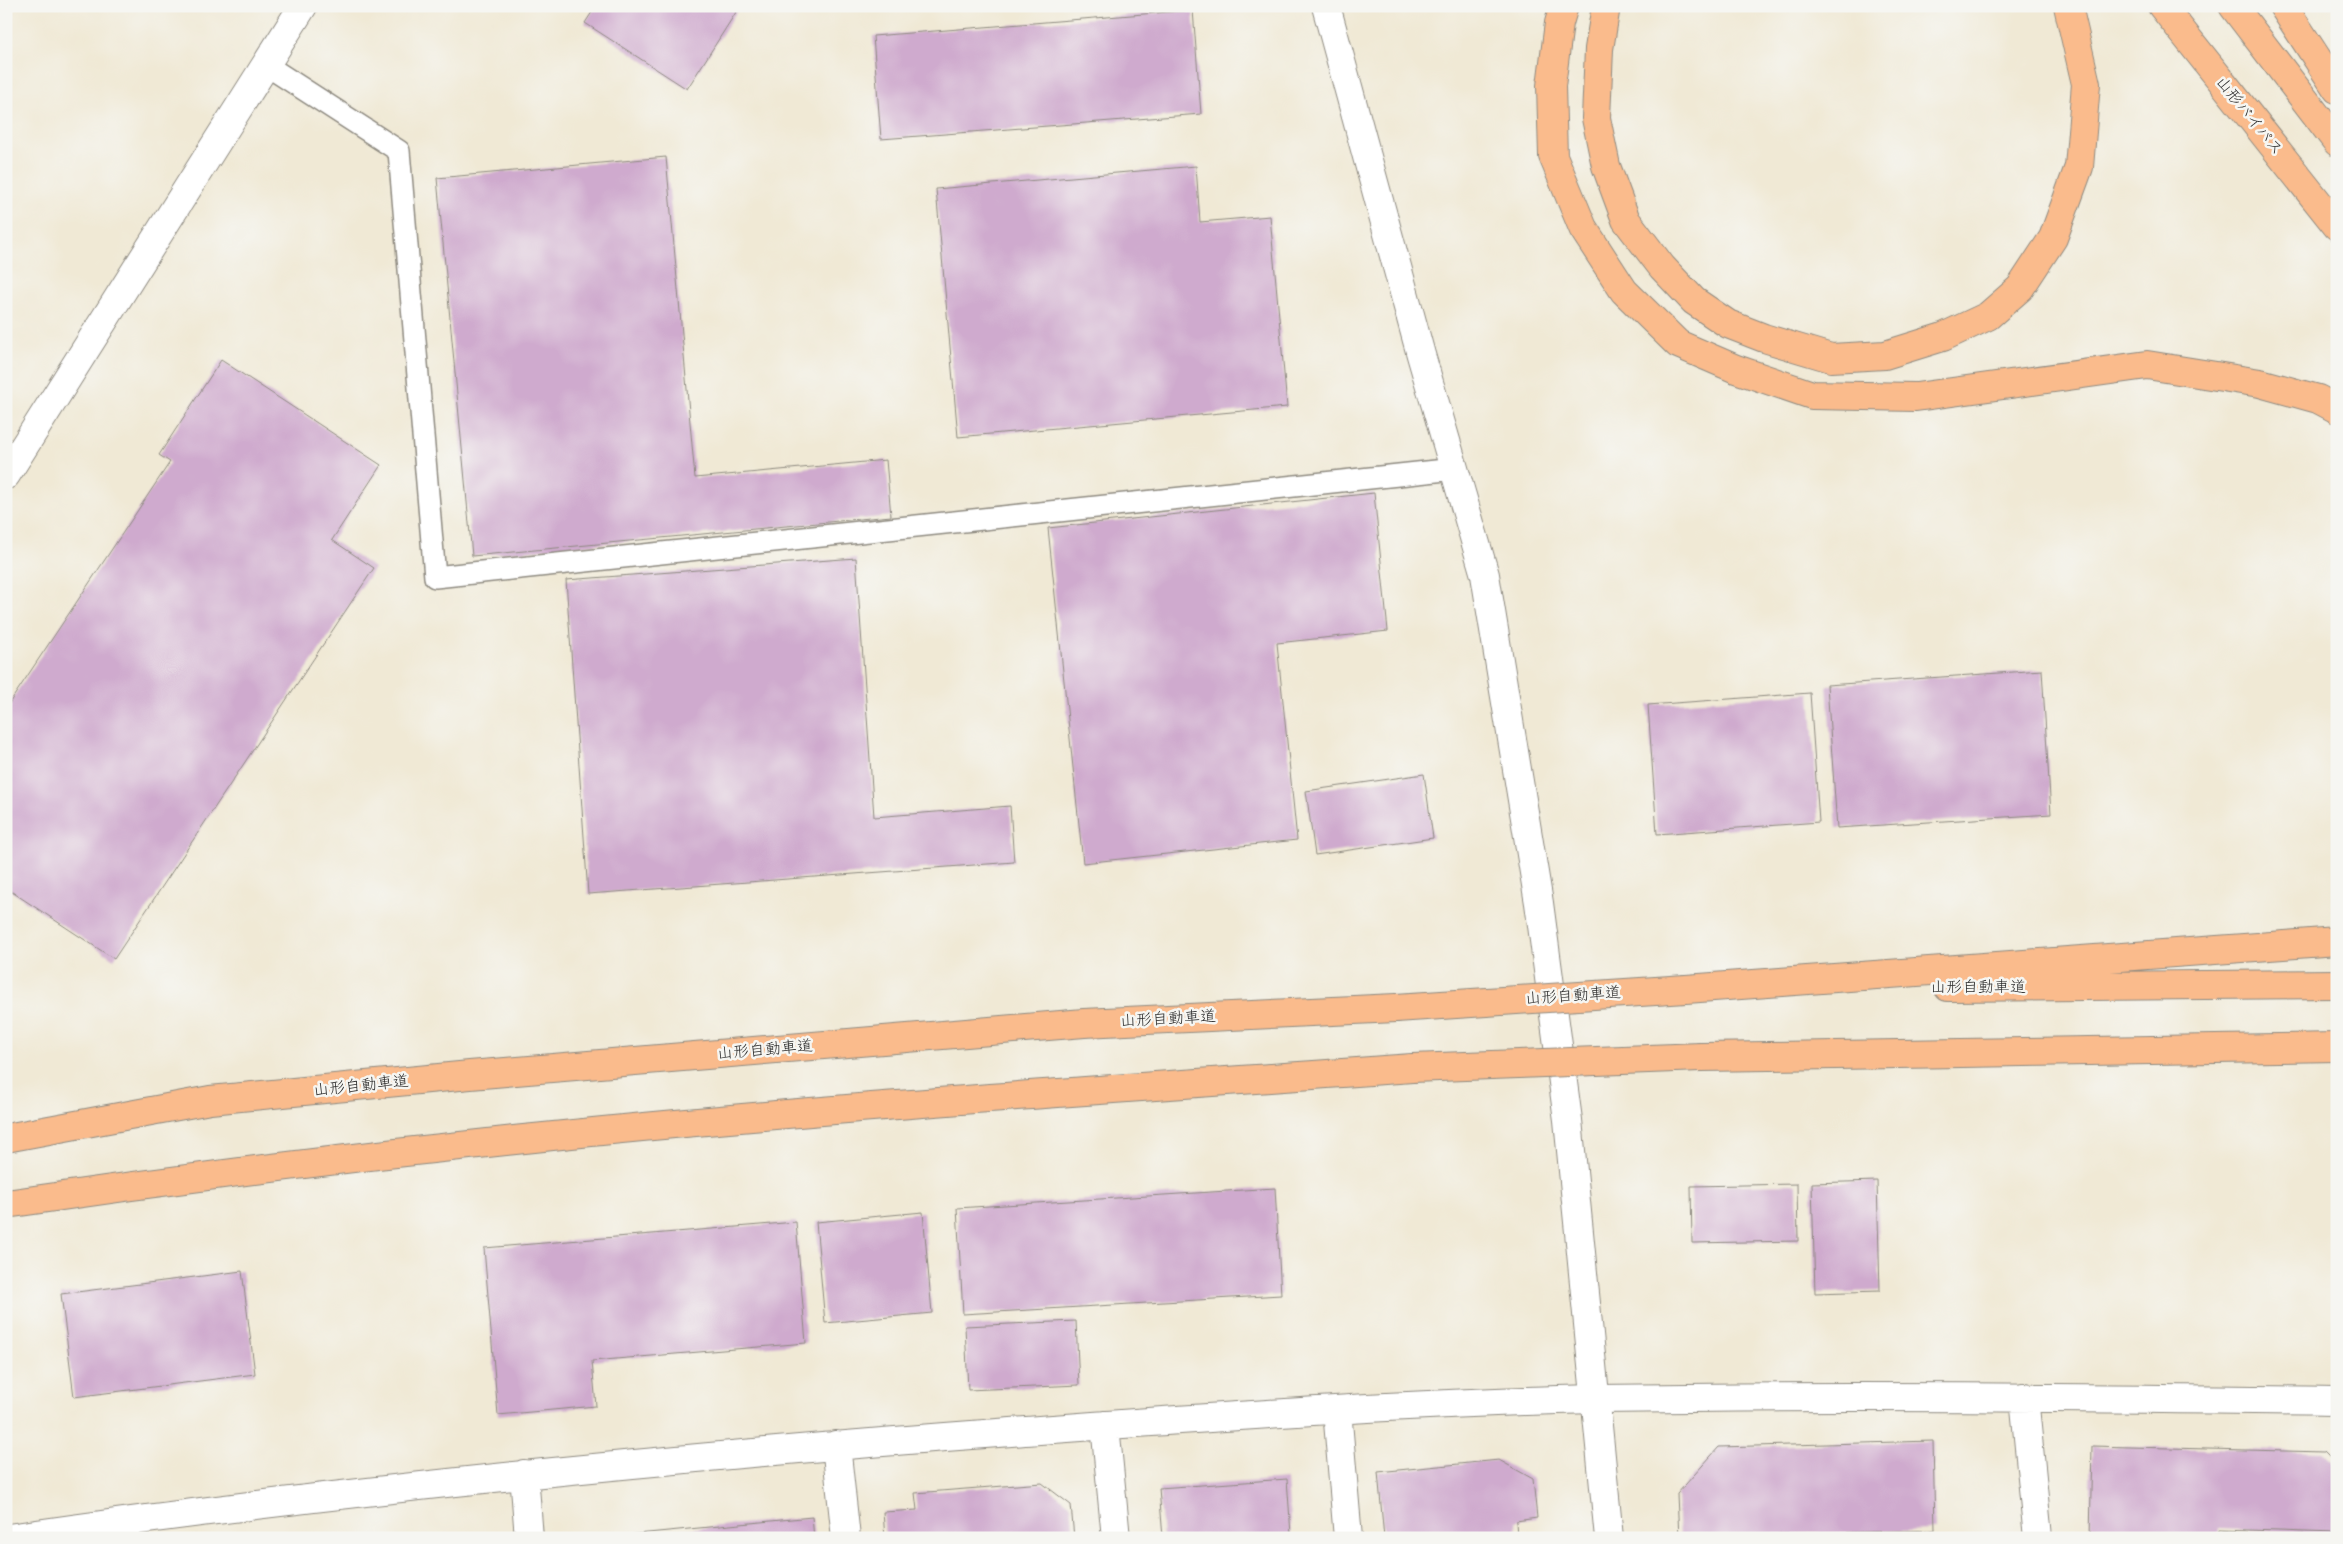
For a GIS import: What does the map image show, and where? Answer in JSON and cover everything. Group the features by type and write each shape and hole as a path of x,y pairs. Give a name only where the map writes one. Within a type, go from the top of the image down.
{"highway":[{"path":"1564,6 1559,23 1551,86 1553,156 1583,228 1624,292 1678,344 1736,369 1812,395 1916,397 2147,365 2260,383 2318,399 2337,409"},
{"path":"1606,6 1599,49 1596,118 1606,166 1626,220 1662,267 1694,301 1714,315 1728,324 1764,338 1831,358 1885,355 1942,337 1988,316 2020,288 2053,238 2079,167 2086,84 2068,6"},
{"name":"山形バイパス","path":"2162,6 2337,226"},
{"path":"2233,6 2337,142"},
{"path":"2282,6 2337,89"},
{"path":"1686,989 2337,941"},
{"name":"山形自動車道","path":"6,1138 210,1100 460,1076 1084,1023 1396,1008 1686,989 2337,984"},
{"path":"6,1204 174,1179 545,1136 810,1112 1412,1068 1701,1057 2337,1047"}],"street":[{"path":"6,475 303,6"},
{"path":"1326,6 1421,355 1485,575 1539,903 1568,1120 1609,1538"},
{"path":"2024,1397 2038,1538"},
{"path":"8,1538 117,1530 524,1474 836,1445 1337,1410 1594,1400 2024,1397 2337,1401"},
{"path":"1337,1410 1348,1538"},
{"path":"1105,1425 1116,1538"},
{"path":"836,1445 846,1538"},
{"path":"524,1474 530,1538"}],"lane":[{"path":"266,65 399,151 434,576 1455,469"}],"building":[{"path":"596,6 740,6 687,89 585,23"},
{"path":"1193,10 1201,114 881,139 873,36"},
{"path":"666,157 695,478 886,460 891,516 472,556 437,178"},
{"path":"1196,166 1200,222 1270,216 1287,407 958,437 936,189"},
{"path":"221,360 381,465 332,540 374,568 114,959 6,888 6,708 170,462 159,455"},
{"path":"1374,493 1388,631 1277,643 1297,840 1083,863 1048,528"},
{"path":"856,558 874,817 1010,806 1014,862 588,894 566,580"},
{"path":"2042,670 2051,814 1837,828 1827,685"},
{"path":"1810,693 1819,822 1657,834 1648,705"},
{"path":"1424,774 1433,838 1315,855 1306,791"},
{"path":"1877,1181 1880,1291 1815,1293 1812,1183"},
{"path":"1797,1184 1798,1241 1692,1243 1691,1186"},
{"path":"1275,1188 1281,1295 963,1314 957,1208"},
{"path":"923,1212 932,1313 825,1323 816,1222"},
{"path":"796,1222 806,1343 592,1361 596,1406 498,1415 484,1248"},
{"path":"242,1271 255,1374 74,1397 61,1294"},
{"path":"1076,1321 1079,1385 968,1390 965,1326"},
{"path":"1933,1441 1935,1530 1759,1535 1760,1538 1679,1538 1677,1494 1719,1447"},
{"path":"2092,1446 2324,1452 2337,1465 2337,1533 2219,1529 2218,1538 2090,1538"},
{"path":"1499,1460 1533,1479 1537,1518 1516,1521 1517,1538 1384,1538 1378,1472"},
{"path":"1287,1479 1291,1534 1265,1536 1265,1538 1163,1538 1159,1488"},
{"path":"1042,1483 1071,1505 1074,1538 885,1538 883,1512 917,1510 915,1493"},
{"path":"812,1517 814,1538 618,1538 617,1536"}]}
